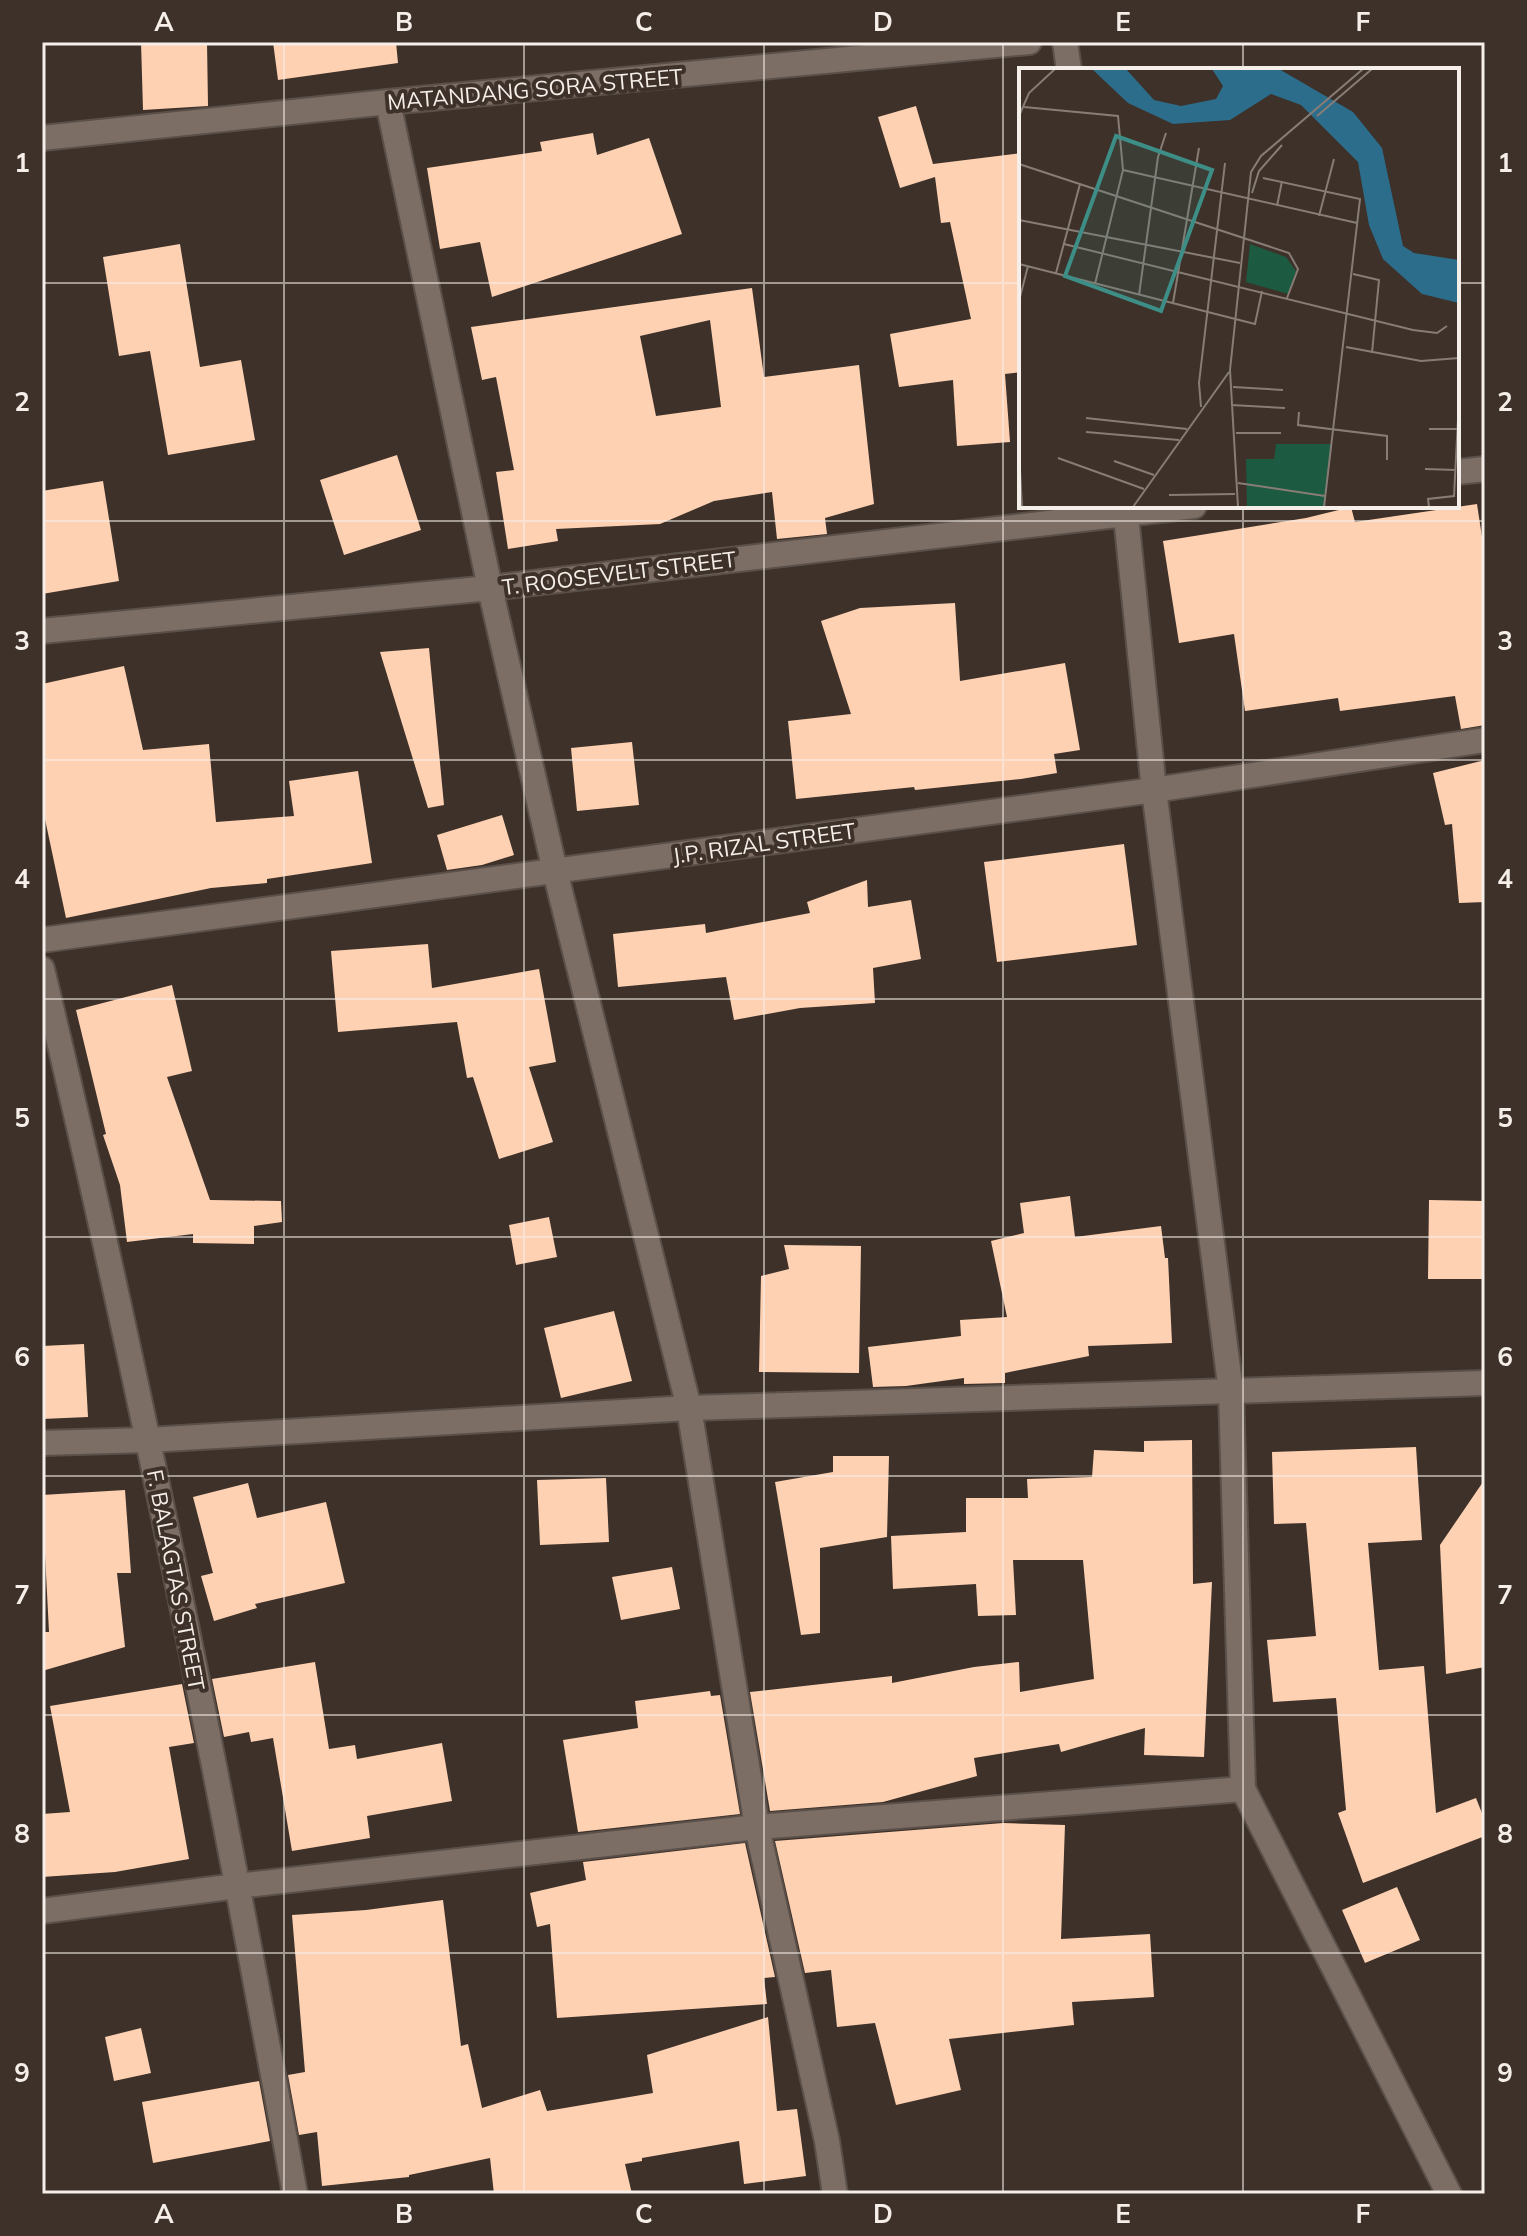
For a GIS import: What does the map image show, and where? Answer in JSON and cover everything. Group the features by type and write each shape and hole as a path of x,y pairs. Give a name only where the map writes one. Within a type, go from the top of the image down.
{"street":[{"name":"MATANDANG SORA STREET","path":"42,138 1029,42"},
{"path":"1065,42 1069,68"},
{"path":"388,102 490,588 555,871 689,1408 757,1827 827,2141 835,2194"},
{"path":"1459,472 1485,469"},
{"name":"T. ROOSEVELT STREET","path":"42,631 490,588 1160,508"},
{"path":"1125,510 1154,790 1231,1392 1243,1789 1449,2194"},
{"name":"J.P. RIZAL STREET","path":"42,940 1154,790 1485,740"},
{"name":"F. BALAGTAS STREET","path":"42,969 95,1189 148,1440 295,2194"},
{"path":"42,1443 148,1440 689,1408 1485,1383"},
{"path":"42,1911 757,1827 1243,1789"}],"building":[{"path":"141,42 207,42 208,106 143,110"},
{"path":"273,42 396,42 398,63 278,80"},
{"path":"916,106 933,164 1019,153 1019,372 1005,374 1010,442 957,446 953,380 899,387 890,334 971,319 950,222 941,223 935,177 900,188 878,117"},
{"path":"593,133 597,155 649,138 682,234 492,297 480,242 440,249 427,168 542,151 540,142"},
{"path":"180,244 200,367 241,360 255,440 168,455 150,351 119,356 103,257"},
{"path":"752,288 764,377 859,365 874,504 825,518 827,534 777,539 772,492 714,501 660,524 556,529 558,541 508,549 496,472 514,470 496,377 482,380 471,327","holes":["710,320 721,407 656,416 640,336"]},
{"path":"397,455 421,530 344,555 320,480"},
{"path":"103,481 119,581 42,594 42,491"},
{"path":"1477,504 1485,557 1485,725 1461,729 1455,696 1340,711 1338,698 1245,711 1234,634 1179,643 1163,541 1306,518 1347,508 1351,508 1355,522"},
{"path":"955,603 960,681 1065,663 1080,750 1054,754 1057,773 915,790 914,787 796,799 788,721 851,714 821,621 860,608"},
{"path":"429,648 444,805 428,808 380,652"},
{"path":"124,666 143,750 209,744 216,822 294,816 289,781 358,771 372,863 267,879 267,883 211,888 66,918 42,805 42,684"},
{"path":"632,742 639,805 577,811 571,748"},
{"path":"1485,760 1485,902 1459,903 1452,824 1445,825 1433,773"},
{"path":"502,815 514,855 482,865 447,870 437,835"},
{"path":"1124,844 1137,945 997,962 984,862"},
{"path":"867,880 868,907 911,900 921,959 873,968 875,1003 800,1008 734,1020 726,977 618,987 613,934 705,924 706,933 810,913 807,902"},
{"path":"428,944 432,988 539,969 556,1062 529,1067 553,1142 499,1159 473,1077 467,1078 457,1022 338,1032 331,951"},
{"path":"172,985 192,1071 167,1077 210,1200 281,1201 282,1222 254,1226 254,1244 193,1243 193,1234 127,1242 120,1185 103,1135 106,1134 76,1010"},
{"path":"1070,1196 1075,1237 1161,1226 1165,1258 1168,1258 1172,1343 1088,1346 1089,1356 1005,1373 1005,1383 964,1384 964,1378 873,1387 868,1347 961,1336 960,1320 1007,1317 991,1241 1024,1233 1020,1203"},
{"path":"1429,1200 1485,1201 1485,1279 1428,1279"},
{"path":"549,1217 557,1257 516,1265 509,1225"},
{"path":"784,1245 861,1246 859,1373 759,1372 761,1276 789,1269"},
{"path":"614,1311 632,1381 561,1398 544,1328"},
{"path":"84,1344 88,1417 42,1419 42,1346"},
{"path":"1192,1440 1193,1584 1212,1582 1204,1757 1144,1755 1145,1728 1061,1752 1059,1744 974,1758 977,1776 883,1802 770,1811 750,1692 892,1676 892,1683 974,1667 1019,1662 1020,1692 1094,1679 1083,1560 1013,1560 1016,1615 978,1616 976,1584 893,1589 891,1536 966,1532 966,1498 1028,1498 1027,1479 1092,1477 1094,1450 1144,1452 1144,1441"},
{"path":"1416,1447 1422,1540 1368,1543 1379,1670 1424,1666 1436,1813 1476,1798 1485,1821 1485,1836 1363,1883 1338,1813 1346,1810 1336,1698 1273,1702 1267,1640 1316,1636 1306,1523 1274,1524 1272,1452"},
{"path":"833,1456 889,1456 887,1537 820,1548 820,1633 801,1635 775,1482 833,1472"},
{"path":"606,1478 609,1542 540,1545 537,1480"},
{"path":"1485,1479 1485,1667 1446,1674 1440,1545"},
{"path":"248,1483 257,1518 326,1502 345,1583 255,1604 257,1608 214,1621 201,1576 213,1573 193,1497"},
{"path":"125,1490 131,1573 117,1573 125,1647 42,1671 42,1632 49,1632 42,1495"},
{"path":"672,1567 680,1609 621,1620 612,1577"},
{"path":"315,1662 329,1749 355,1745 357,1759 442,1743 452,1801 367,1816 370,1838 292,1851 273,1738 251,1742 249,1732 224,1737 212,1679"},
{"path":"182,1684 194,1743 169,1747 189,1859 115,1872 42,1877 42,1814 70,1812 50,1706"},
{"path":"710,1691 711,1696 720,1695 740,1814 578,1832 563,1740 638,1728 635,1701"},
{"path":"1003,1823 1065,1825 1061,1939 1150,1934 1154,1997 1072,2002 1074,2025 949,2039 961,2090 896,2105 875,2023 837,2027 831,1970 805,1973 775,1841"},
{"path":"745,1843 775,1977 764,1978 767,2004 557,2018 550,1924 537,1927 530,1893 586,1880 583,1862"},
{"path":"1397,1887 1420,1940 1365,1963 1342,1910"},
{"path":"443,1900 461,2046 468,2044 482,2108 540,2090 547,2111 653,2093 647,2055 768,2017 777,2111 797,2109 806,2176 744,2184 739,2141 642,2158 642,2161 625,2164 632,2194 494,2194 490,2158 409,2177 322,2186 317,2132 299,2135 288,2075 305,2072 292,1915"},
{"path":"141,2028 151,2073 114,2081 105,2037"},
{"path":"259,2081 270,2141 153,2163 142,2102"}]}
